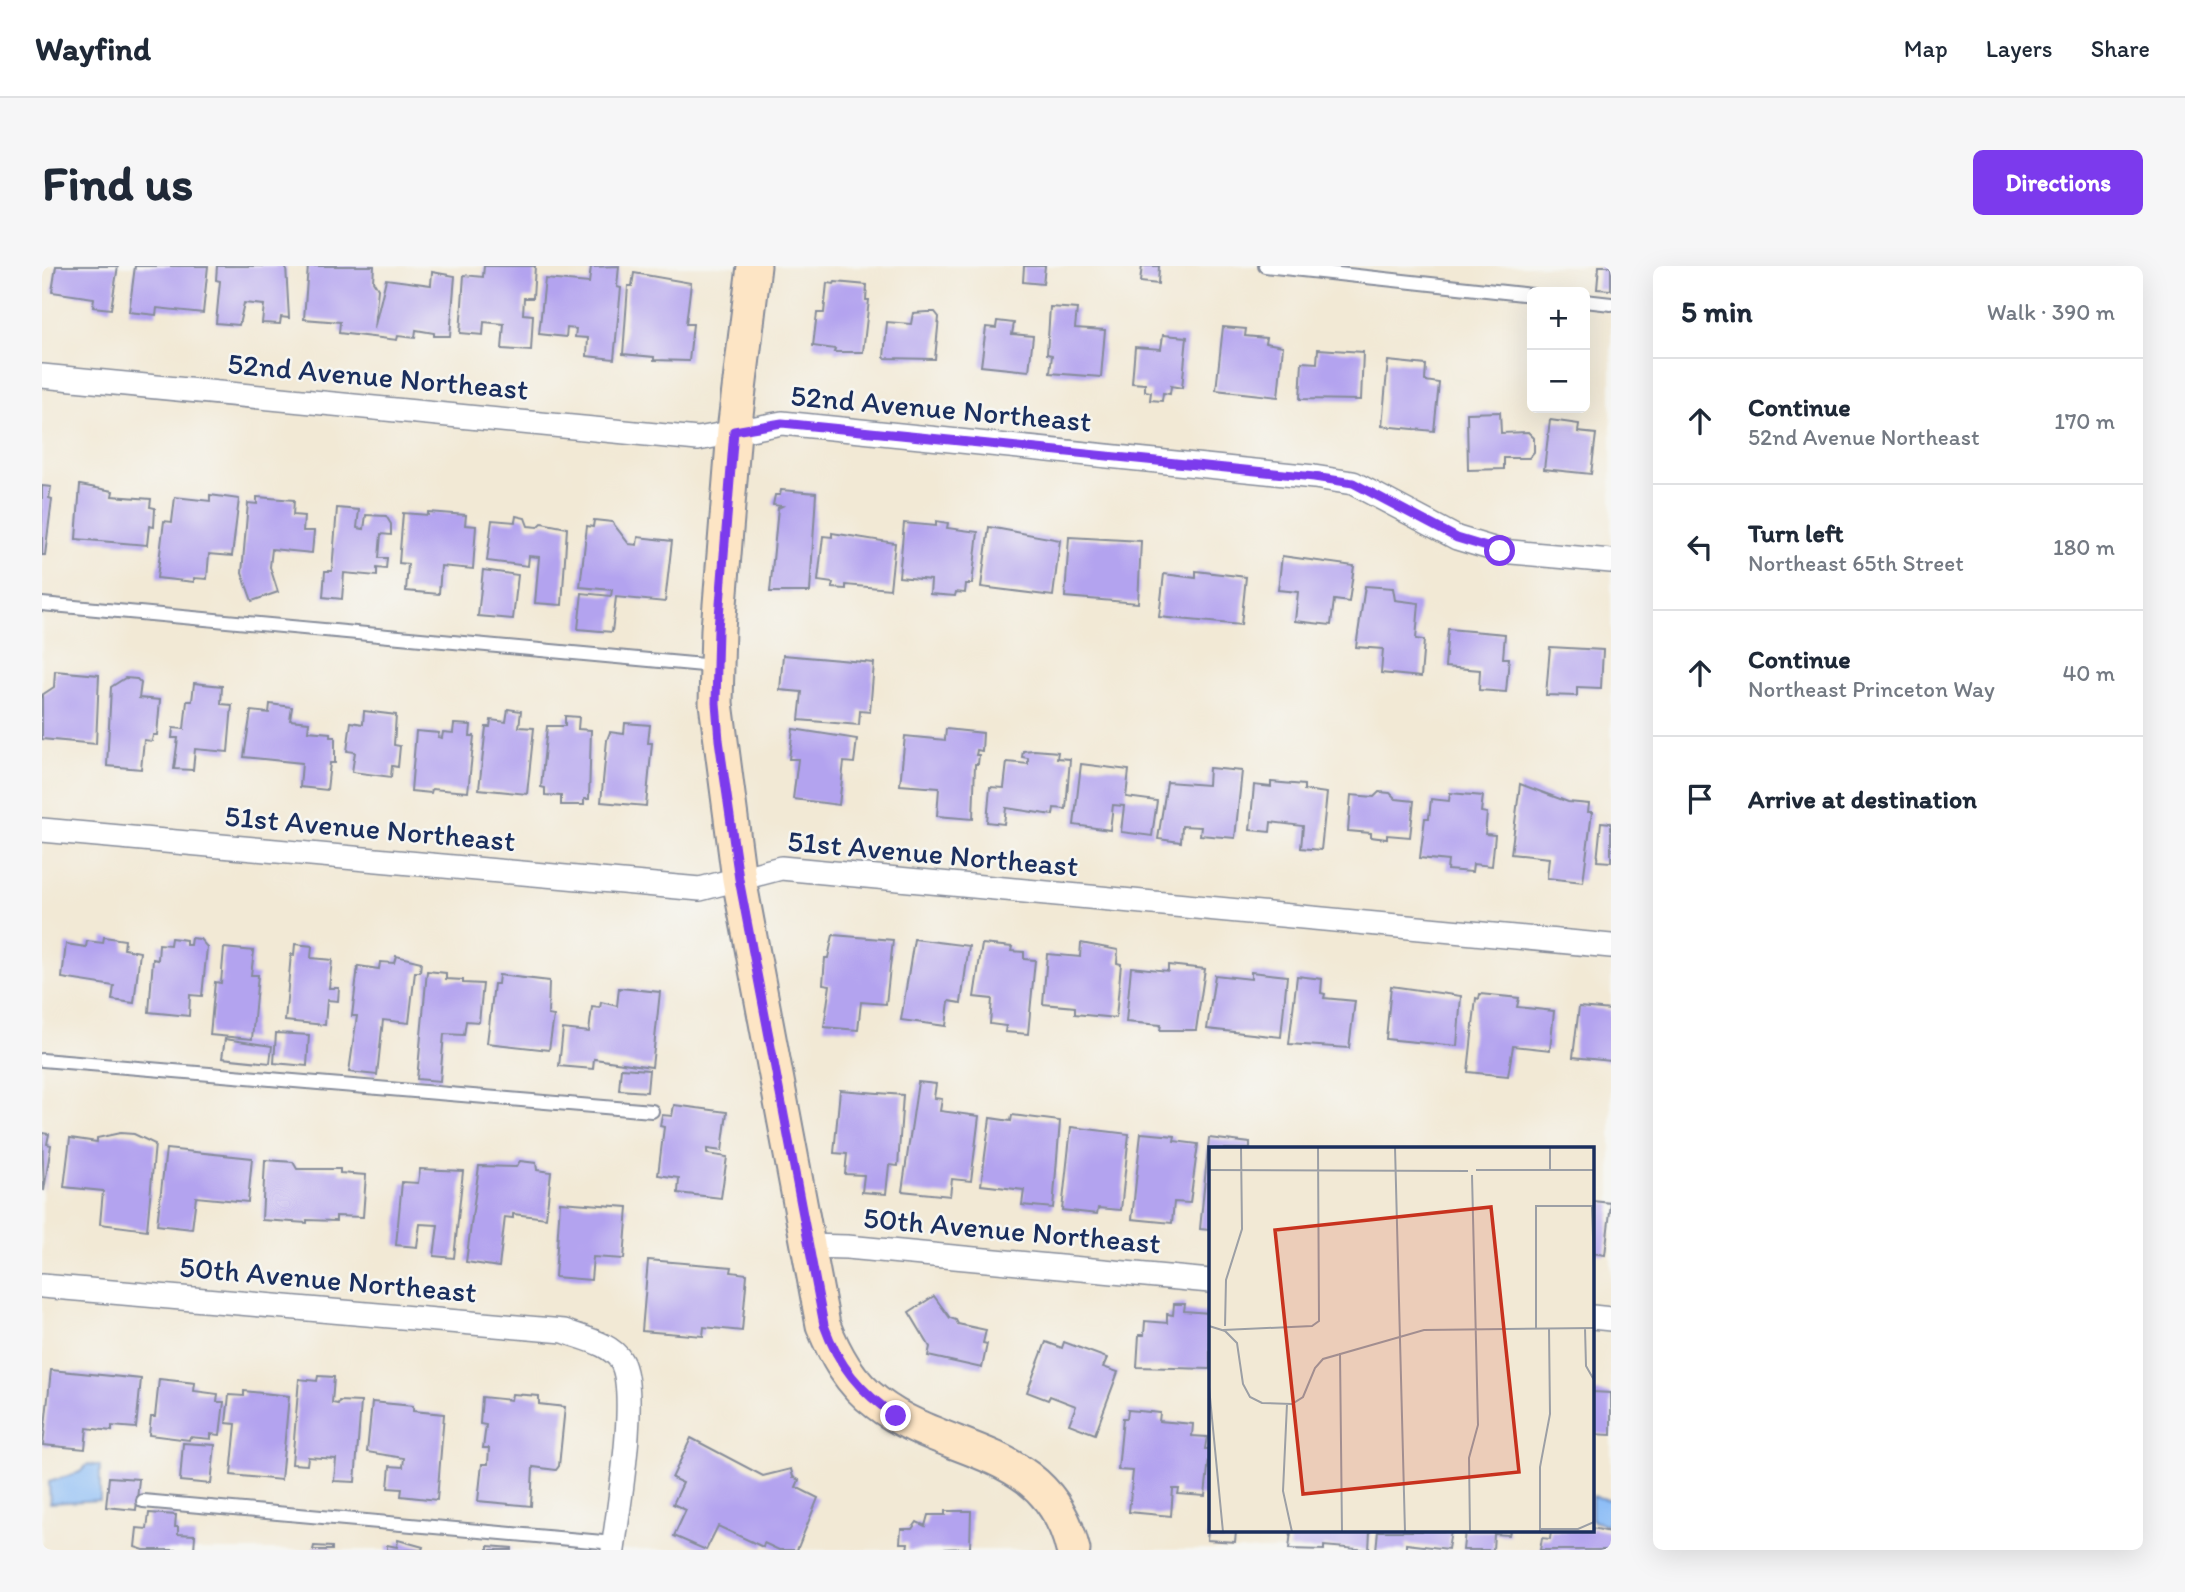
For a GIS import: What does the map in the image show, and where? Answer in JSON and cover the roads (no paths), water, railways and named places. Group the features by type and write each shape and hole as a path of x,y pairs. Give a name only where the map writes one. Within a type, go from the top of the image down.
{"main road":[{"path":"754,266 734,431 716,666 719,740 739,879 807,1246 828,1336 844,1368 859,1387 896,1416 1018,1469 1040,1487 1057,1509 1073,1550"}],"street":[{"name":"52nd Avenue Northeast","path":"42,376 698,439 782,423 1314,477 1353,483 1457,538 1500,551 1611,561"},
{"name":"51st Avenue Northeast","path":"42,831 700,889 780,868 1611,946"},
{"name":"50th Avenue Northeast","path":"807,1246 848,1247 1209,1281"},
{"name":"50th Avenue Northeast","path":"42,1286 564,1331 606,1347 621,1360 630,1394 614,1546"}],"lane":[{"path":"1265,266 1527,294"},
{"path":"1590,302 1611,304"},
{"path":"42,604 716,666"},
{"path":"42,1059 652,1111"},
{"path":"143,1501 614,1546"}],"water":[{"path":"88,1464 100,1466 100,1500 50,1503 49,1482 80,1472"},
{"path":"1594,1496 1611,1500 1608,1525 1594,1522"}]}
